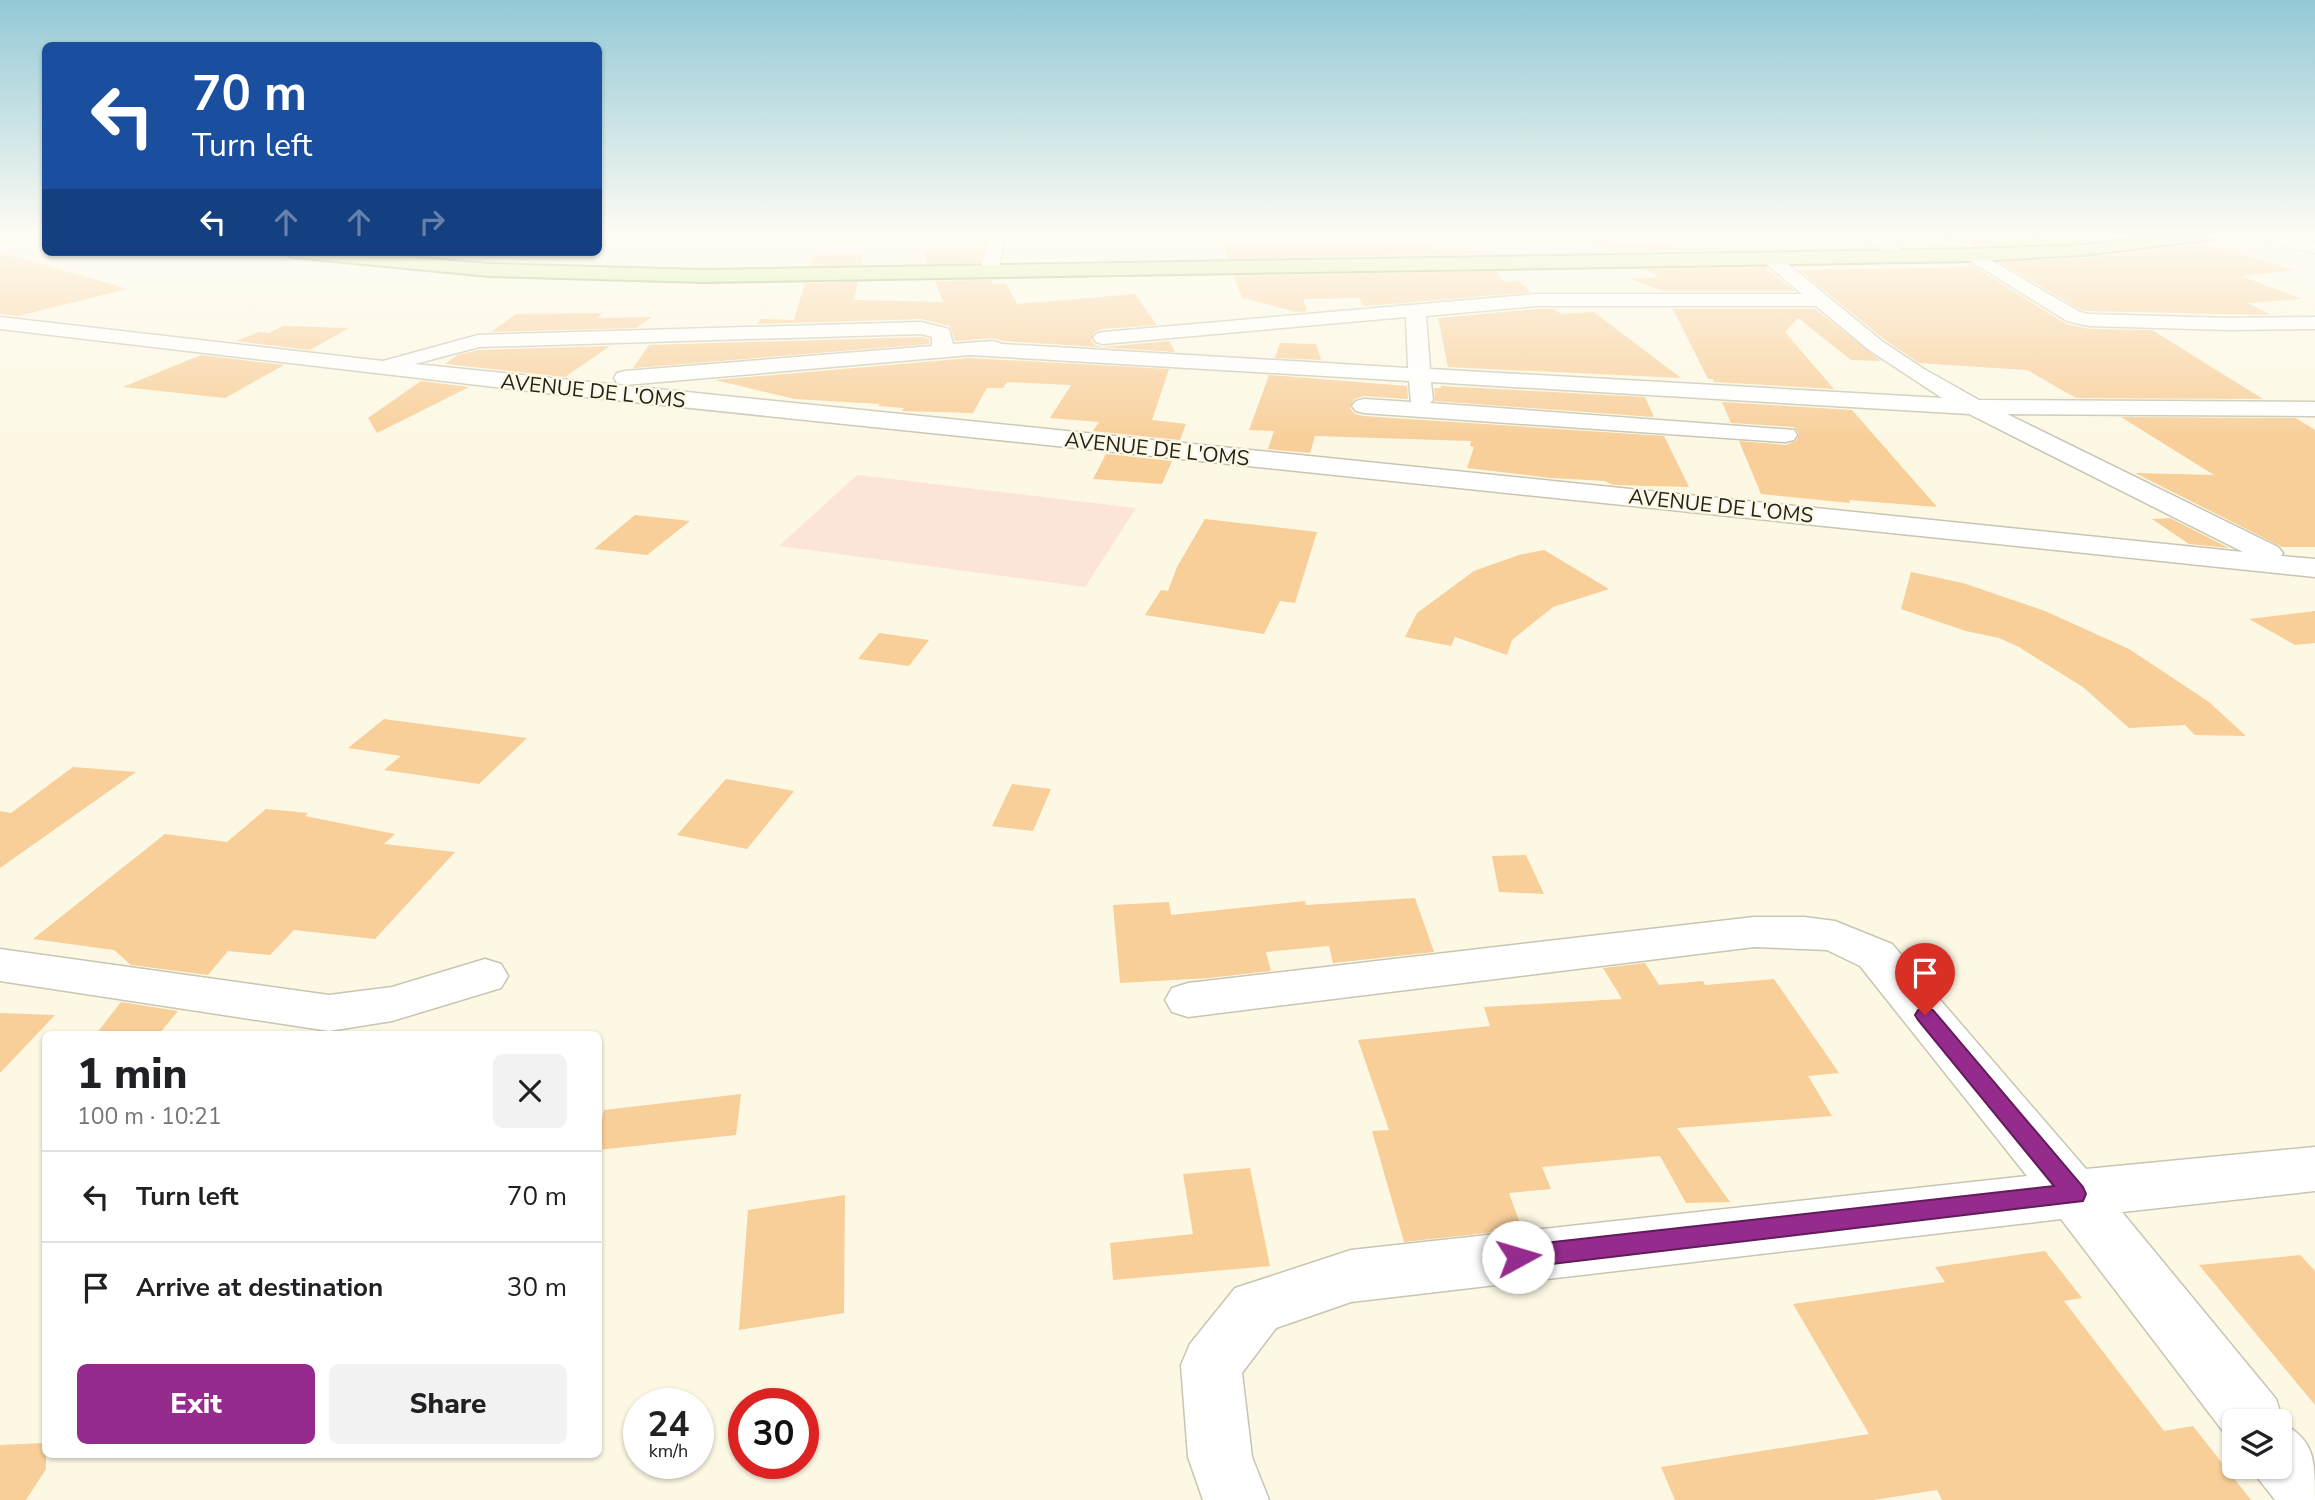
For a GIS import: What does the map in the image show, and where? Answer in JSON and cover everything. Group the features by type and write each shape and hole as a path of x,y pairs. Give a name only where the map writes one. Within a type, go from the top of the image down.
{"street":[{"path":"537,386 1488,304"},
{"path":"1825,304 1876,346 1916,374 1974,407 2307,570"},
{"path":"2053,304 2074,317 2089,320 2230,324 2315,323"},
{"path":"1416,310 1421,377 1420,410"},
{"name":"AVENUE DE L'OMS","path":"0,323 378,369 2307,570"},
{"path":"378,369 464,343 566,338 921,328 942,333 943,352"},
{"path":"970,349 1974,407 2315,410"},
{"path":"1364,406 1786,435"},
{"path":"1188,1000 1755,932 1804,932 1835,936 1876,956 2074,1194 2244,1409"},
{"path":"0,965 329,1013 392,1004 485,976"},
{"path":"1236,1500 1220,1457 1211,1365 1256,1307 1351,1276 2315,1169"},
{"path":"2292,1469 2315,1498"}],"shaded area":[{"path":"857,475 1136,508 1085,587 779,546"}],"building":[{"path":"0,304 67,304 18,316 0,314"},
{"path":"799,304 1142,304 1157,325 1102,329 1094,332 1091,340 1095,345 1103,347 1169,341 1175,352 1003,341 993,338 955,341 950,326 921,319 757,324 761,319 794,320"},
{"path":"1265,304 1305,304 1307,311 1296,312"},
{"path":"1841,304 2034,304 2066,324 2089,329 2152,330 2263,399 2076,398 2027,370 1919,363 1885,340"},
{"path":"2071,304 2249,304 2271,315 2089,311"},
{"path":"1554,309 1561,314 1594,312 1681,378 1448,367 1438,318"},
{"path":"1673,309 1815,309 1881,361 1851,360 1798,318 1785,332 1834,389 1714,382 1713,379 1708,379"},
{"path":"602,313 598,318 652,317 636,328 491,332 516,314"},
{"path":"283,326 349,328 310,350 236,341 259,332 269,333"},
{"path":"921,337 929,339 929,344 633,368 649,345"},
{"path":"1280,343 1316,344 1321,360 1275,358"},
{"path":"610,346 565,377 445,364 457,355 479,350"},
{"path":"201,355 284,365 225,398 123,387"},
{"path":"970,358 1169,369 1152,420 1186,424 1180,440 1093,431 1099,422 1050,418 1071,385 1007,382 1003,388 987,388 973,413 902,411 904,408 878,406 880,404 795,399 715,380"},
{"path":"1269,375 1407,386 1408,399 1364,396 1354,399 1350,408 1355,414 1363,416 1664,436 1689,487 1613,485 1605,481 1467,468 1474,447 1470,446 1471,441 1315,436 1310,453 1268,449 1274,431 1249,430"},
{"path":"421,381 469,387 377,433 368,418"},
{"path":"1441,386 1645,397 1654,417 1435,401 1434,388"},
{"path":"1722,402 1852,410 1937,507 1849,500 1850,503 1761,494 1739,441 1786,445 1796,441 1799,434 1794,427 1731,423"},
{"path":"2121,417 2296,418 2315,430 2315,547 2282,547 2135,473 2214,475"},
{"path":"1106,454 1172,461 1162,484 1093,479"},
{"path":"635,515 690,521 647,555 594,549"},
{"path":"2170,518 2229,548 2189,544 2152,519"},
{"path":"1205,519 1317,532 1295,603 1280,601 1264,634 1145,615 1161,590 1168,591 1177,567"},
{"path":"1544,550 1609,589 1553,607 1512,640 1507,655 1455,637 1451,646 1405,637 1417,613 1474,571 1519,555"},
{"path":"1911,572 1963,583 2045,611 2129,649 2209,702 2246,736 2195,735 2185,725 2129,728 2083,687 2019,647 1999,638 1966,631 1901,609"},
{"path":"2315,611 2315,643 2295,645 2249,619"},
{"path":"879,633 929,640 909,666 858,659"},
{"path":"384,719 527,738 479,784 384,770 401,756 348,748"},
{"path":"73,767 136,772 0,868 0,811 11,813"},
{"path":"726,779 794,791 747,849 677,835"},
{"path":"1012,784 1051,789 1033,831 992,826"},
{"path":"266,809 308,813 305,816 395,834 384,844 455,852 375,939 294,930 270,955 228,951 208,975 131,965 114,950 33,939 165,834 227,842"},
{"path":"1526,855 1544,894 1499,892 1492,856"},
{"path":"1415,898 1434,952 1333,963 1329,946 1266,952 1271,971 1120,983 1113,905 1169,902 1171,915 1305,901 1306,905"},
{"path":"1645,963 1659,985 1703,981 1705,985 1774,979 1839,1073 1808,1076 1832,1116 1677,1128 1730,1202 1686,1203 1660,1156 1542,1167 1551,1189 1509,1193 1522,1229 1404,1242 1372,1131 1389,1130 1358,1040 1490,1026 1484,1007 1622,999 1603,968"},
{"path":"121,1002 178,1011 161,1031 98,1031"},
{"path":"0,1013 55,1015 0,1073"},
{"path":"741,1094 736,1135 602,1150 604,1110"},
{"path":"1250,1168 1270,1266 1113,1280 1110,1243 1193,1234 1183,1174"},
{"path":"845,1195 844,1313 739,1330 748,1210"},
{"path":"2045,1251 2082,1298 2064,1301 2164,1431 2193,1426 2222,1463 2222,1479 2235,1479 2251,1500 1942,1500 1937,1490 1874,1500 1675,1500 1661,1467 1869,1434 1793,1304 1945,1282 1935,1267"},
{"path":"2300,1255 2315,1271 2315,1405 2199,1265"},
{"path":"42,1443 42,1458 46,1458 46,1469 26,1500 0,1500 0,1445"}],"route":[{"path":"1518,1257 2074,1194 1925,1015"}]}
